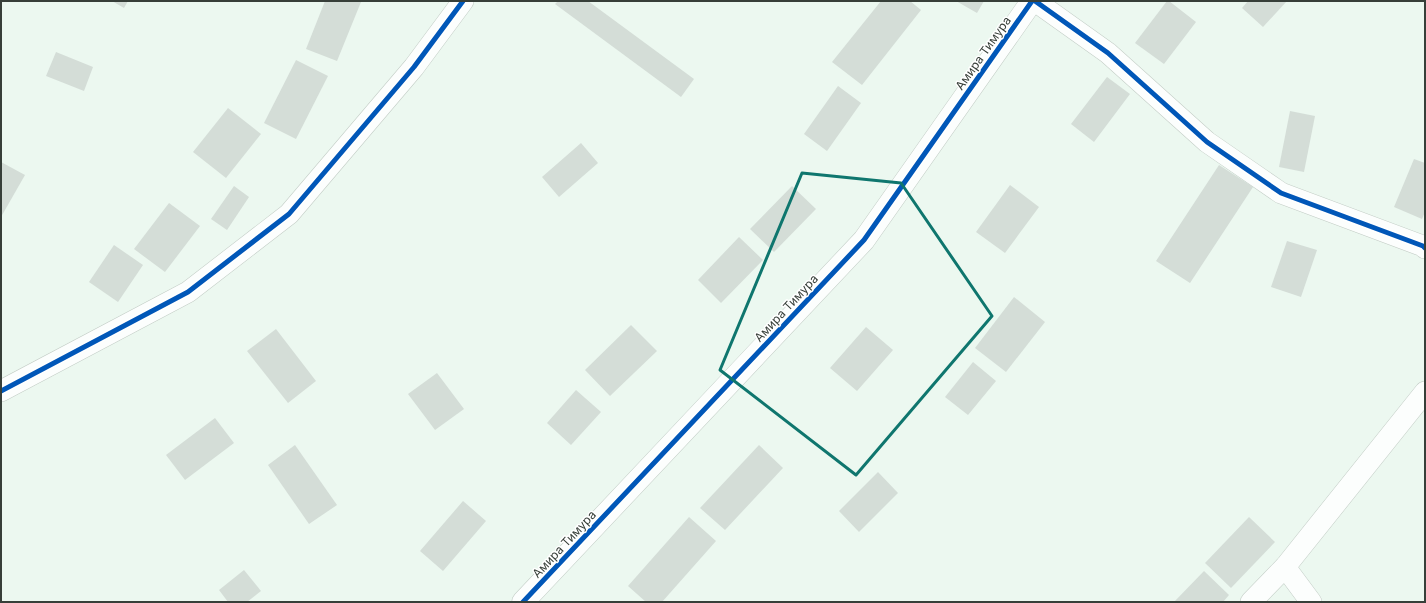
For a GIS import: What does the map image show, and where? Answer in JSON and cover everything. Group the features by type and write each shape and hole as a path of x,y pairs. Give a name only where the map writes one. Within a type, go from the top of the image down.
{"street":[{"path":"1,392 188,292 289,214 414,67 463,1"},
{"name":"Амира Тимура","path":"523,602 864,240 1032,1"},
{"path":"1035,1 1108,53 1207,142 1281,194 1424,246"},
{"path":"1251,602 1285,567 1425,392"},
{"path":"1285,567 1311,602"}],"highlighted area":[{"path":"802,173 901,183 992,316 856,475 720,370"}],"building":[{"path":"112,1 128,1 124,8"},
{"path":"325,1 361,2 337,61 306,49"},
{"path":"558,1 588,1 694,79 681,97 555,4"},
{"path":"881,1 910,1 921,10 862,85 832,62"},
{"path":"956,1 984,1 977,13"},
{"path":"1167,1 1196,22 1164,64 1135,43"},
{"path":"1248,1 1287,1 1263,27 1242,8"},
{"path":"56,52 93,67 84,91 46,76"},
{"path":"296,60 328,76 296,139 264,123"},
{"path":"1107,77 1130,94 1094,142 1071,124"},
{"path":"838,86 861,103 827,151 804,134"},
{"path":"228,108 261,134 226,178 193,152"},
{"path":"1290,111 1315,116 1304,172 1279,167"},
{"path":"581,143 598,163 559,197 542,177"},
{"path":"1414,159 1425,163 1425,212 1422,219 1394,207"},
{"path":"1,162 25,175 1,217"},
{"path":"1219,165 1253,187 1190,283 1156,261"},
{"path":"1010,185 1039,207 1005,253 976,232"},
{"path":"234,186 249,197 227,230 211,219"},
{"path":"792,186 816,209 774,252 750,229"},
{"path":"169,203 200,226 165,272 134,249"},
{"path":"739,237 763,260 721,303 698,280"},
{"path":"1287,241 1317,250 1301,297 1271,287"},
{"path":"114,245 143,265 118,302 89,282"},
{"path":"1014,297 1045,322 1006,372 975,348"},
{"path":"631,325 657,351 610,396 585,370"},
{"path":"866,327 893,350 857,391 830,368"},
{"path":"276,329 316,381 288,403 247,351"},
{"path":"973,362 996,381 968,415 945,397"},
{"path":"437,373 464,409 435,430 408,394"},
{"path":"576,390 601,412 571,445 547,423"},
{"path":"215,418 234,443 185,480 166,455"},
{"path":"295,445 337,505 309,524 268,465"},
{"path":"759,445 783,468 725,530 700,508"},
{"path":"878,472 898,493 859,532 839,511"},
{"path":"463,501 486,521 443,571 420,551"},
{"path":"689,517 716,541 662,602 646,602 628,586"},
{"path":"1249,517 1275,542 1231,588 1205,563"},
{"path":"244,570 261,591 247,602 228,602 219,590"},
{"path":"1204,571 1229,595 1223,602 1174,602"}],"cycle path":[{"path":"1,391 188,292 289,214 414,67 463,1"},
{"path":"523,602 864,240 1032,1"},
{"path":"1035,1 1108,53 1207,142 1281,193 1425,248"}]}
